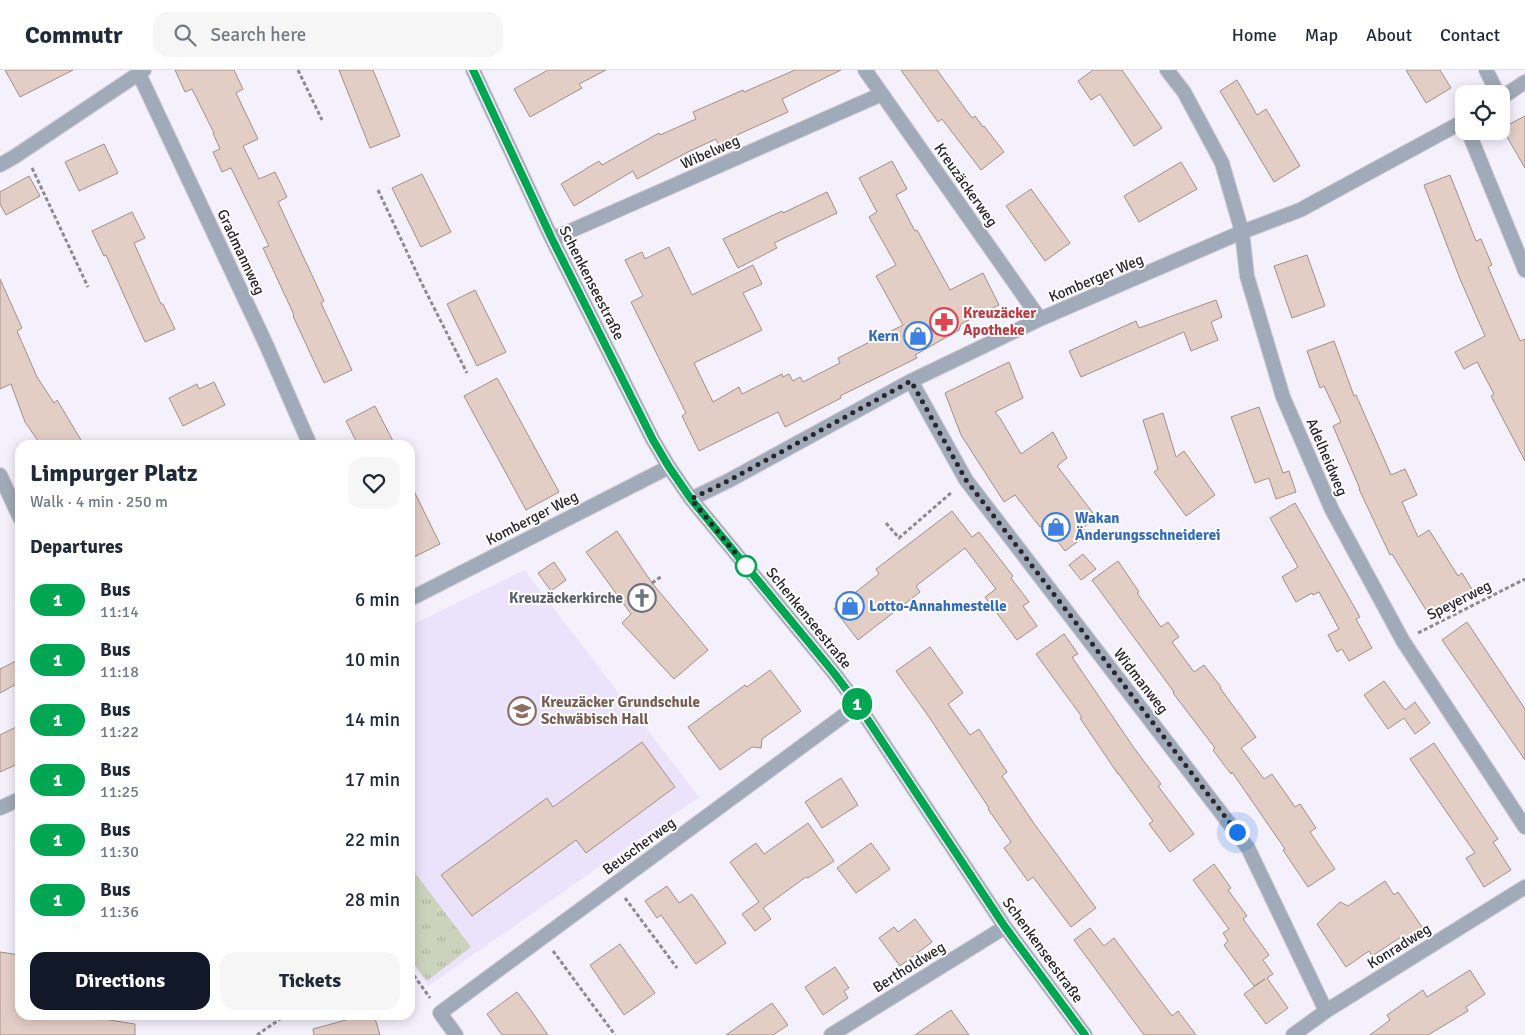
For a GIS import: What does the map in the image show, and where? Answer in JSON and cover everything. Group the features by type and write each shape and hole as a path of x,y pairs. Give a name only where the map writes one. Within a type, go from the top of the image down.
{"street":[{"name":"Schenkenseestraße","path":"473,70 552,239 653,440 669,467 691,499 834,673 858,705 1005,927 1085,1035"},
{"name":"Kreuzäckerweg","path":"865,70 1040,319"},
{"name":"Adelheidweg","path":"1168,70 1184,92 1222,164 1242,232 1247,276 1284,397 1332,510 1403,641 1525,827"},
{"path":"1486,70 1494,85"},
{"path":"0,165 141,72"},
{"name":"Gradmannweg","path":"141,72 308,440"},
{"path":"1510,92 1525,82"},
{"name":"Wibelweg","path":"552,239 882,94"},
{"name":"Komberger Weg","path":"691,499 728,481 911,381 1040,319 1242,232 1300,210 1455,126"},
{"path":"1472,140 1525,270"},
{"name":"Widmanweg","path":"911,381 966,480 1248,848 1326,1011"},
{"name":"Komberger Weg","path":"415,596 669,467"},
{"path":"0,475 15,507"},
{"name":"Beuscherweg","path":"440,1013 858,705"},
{"path":"0,808 15,801"},
{"name":"Konradweg","path":"1293,1035 1326,1011 1525,887"},
{"name":"Bertholdweg","path":"831,1035 1005,927"},
{"path":"440,1013 456,1035"}],"path":[{"path":"298,70 322,120"},
{"path":"24,150 88,287"},
{"path":"378,190 421,282 467,373"},
{"path":"886,522 899,538 966,480"},
{"path":"652,583 662,576"},
{"name":"Speyerweg","path":"1403,641 1525,580"},
{"path":"615,884 677,968"},
{"path":"543,937 615,1035"},
{"path":"415,980 440,1013"},
{"path":"257,1035 279,1020"}],"shaded area":[{"name":"Kreuzäcker Grundschule Schwäbisch Hall","path":"524,570 699,797 428,986 415,967 415,624"}],"green space":[{"path":"415,873 471,947 427,981 415,965"}],"building":[{"path":"5,70 73,70 20,97"},
{"path":"175,70 234,70 243,89 236,93 258,139 243,146 259,179 275,172 287,197 278,202 324,301 321,303 352,370 324,383 263,248 269,246 231,168 222,172 213,152 220,149 214,133 192,89 185,92"},
{"path":"339,70 373,70 400,136 370,148"},
{"path":"548,70 606,70 579,84 582,88 530,117 514,89"},
{"path":"795,70 841,70 782,99 788,112 737,135 740,141 721,150 716,139 637,179 633,171 574,206 561,184 599,161 602,165 659,133 660,135 696,119 693,112"},
{"path":"901,70 937,70 972,118 975,116 1004,152 981,170 942,119 938,122"},
{"path":"1093,70 1122,70 1162,128 1134,146 1100,94 1091,100 1078,81"},
{"path":"1406,70 1440,70 1451,88 1426,103"},
{"path":"1237,80 1257,115 1266,109 1300,166 1274,182 1220,91"},
{"path":"1525,116 1525,168 1509,140 1510,124"},
{"path":"104,144 118,173 79,191 65,162"},
{"path":"892,161 907,189 896,195 950,290 983,273 999,305 961,324 959,330 915,355 917,358 840,396 841,398 785,427 778,412 699,451 682,416 686,413 631,302 643,296 625,260 642,252 645,259 669,247 692,295 753,265 762,284 743,293 762,330 694,363 713,402 739,387 742,394 782,374 783,377 789,374 793,381 800,377 803,382 840,363 838,358 903,325 876,276 896,265 869,217 877,212 859,178"},
{"path":"1181,162 1197,189 1139,222 1124,196"},
{"path":"422,174 451,232 421,247 392,188"},
{"path":"1450,175 1476,241 1481,239 1492,265 1488,267 1520,341 1525,339 1525,461 1491,396 1494,394 1477,362 1464,369 1455,352 1485,336 1460,279 1424,185"},
{"path":"29,176 40,196 6,215 0,204 0,192"},
{"path":"1031,189 1070,243 1045,261 1006,206"},
{"path":"827,192 837,213 774,243 777,248 738,268 723,239"},
{"path":"132,212 145,238 134,243 161,304 163,304 175,329 145,342 106,255 104,256 92,231"},
{"path":"1307,255 1325,306 1292,318 1274,266"},
{"path":"0,279 22,328 17,331 37,377 54,403 57,400 81,440 38,440 25,422 11,384 0,389"},
{"path":"475,290 506,352 477,366 447,304"},
{"path":"1216,300 1222,317 1211,322 1218,340 1191,351 1184,332 1081,377 1069,351 1136,321 1139,328"},
{"path":"1334,341 1354,396 1356,395 1391,475 1405,469 1417,495 1402,502 1418,537 1429,530 1458,576 1462,573 1473,591 1429,615 1392,554 1390,555 1359,489 1333,426 1341,422 1324,386 1320,388 1307,351"},
{"path":"1009,362 1023,398 995,412 1021,454 1053,432 1067,458 1057,466 1096,517 1083,528 1088,534 1065,551 1044,524 1040,527 1015,495 1004,502 961,435 945,393"},
{"path":"497,378 559,492 526,510 464,396"},
{"path":"214,382 225,405 183,426 169,398 197,384 199,389"},
{"path":"375,406 392,440 356,440 346,421"},
{"path":"1259,407 1283,473 1289,471 1296,492 1276,499 1269,478 1255,483 1231,417"},
{"path":"1163,413 1176,457 1184,451 1215,495 1186,516 1154,472 1158,469 1143,420"},
{"path":"415,493 440,544 415,556"},
{"path":"1295,503 1360,617 1356,619 1372,648 1349,661 1342,649 1337,652 1328,635 1339,629 1319,592 1313,595 1312,593 1296,602 1282,577 1298,567 1270,518"},
{"path":"952,511 972,537 979,532 1013,576 1011,578 1029,602 1023,606 1037,626 1017,640 985,597 996,589 965,548 916,586 920,592 858,640 834,609 879,574 876,569"},
{"name":"Kreuzäckerkirche","path":"617,531 652,583 708,650 674,679 622,623 631,614 586,552"},
{"path":"1083,554 1096,569 1081,580 1069,565"},
{"path":"1118,561 1139,592 1137,593 1161,627 1168,622 1179,637 1172,642 1194,672 1204,665 1256,737 1241,748 1264,779 1272,774 1295,807 1300,804 1316,828 1310,832 1335,869 1308,887 1283,850 1285,849 1232,772 1231,774 1213,750 1215,748 1092,580"},
{"path":"554,562 566,580 551,591 538,573"},
{"path":"1467,622 1525,709 1525,760 1442,640"},
{"path":"1064,634 1078,654 1072,657 1161,784 1158,786 1194,834 1170,852 1149,824 1153,821 1118,774 1080,718 1082,717 1036,654"},
{"path":"930,647 963,693 948,704 970,735 979,729 1007,772 1002,776 1035,825 1096,908 1071,927 1033,877 1028,881 1004,848 1011,842 929,717 896,671"},
{"path":"15,662 15,685 0,693 0,669"},
{"path":"770,670 801,711 762,739 761,748 752,747 720,770 688,727 745,685 747,687"},
{"path":"1384,681 1405,710 1415,702 1430,723 1415,734 1404,718 1388,729 1364,695"},
{"path":"15,728 15,765 0,772 0,735"},
{"path":"642,742 675,787 586,853 576,840 472,916 441,875 547,798 553,807"},
{"path":"1434,743 1498,839 1493,842 1511,870 1484,887 1466,858 1475,853 1410,759"},
{"path":"841,778 858,805 822,828 805,802"},
{"path":"808,823 834,861 808,878 806,877 763,908 771,919 755,931 742,914 759,902 730,862 756,843 764,854"},
{"path":"871,843 890,869 856,893 837,868"},
{"path":"1214,864 1231,888 1228,890 1247,916 1243,919 1269,955 1263,960 1273,974 1267,978 1288,1008 1266,1024 1244,994 1265,979 1254,986 1224,945 1228,941 1223,933 1229,929 1193,880"},
{"path":"1385,881 1394,895 1398,892 1426,933 1407,946 1401,937 1372,956 1369,951 1346,967 1317,924 1340,902 1348,906"},
{"path":"667,886 679,903 692,894 726,943 696,964 661,915 657,918 645,901"},
{"path":"915,919 932,942 900,966 879,938 894,927 898,932"},
{"path":"1090,928 1104,946 1114,938 1172,1016 1178,1011 1196,1035 1144,1035 1074,940"},
{"path":"620,944 655,993 624,1015 590,965"},
{"path":"0,952 15,954 15,1020 110,1020 135,1024 135,1035 0,1035"},
{"path":"835,967 849,988 844,991 848,998 823,1015 805,987"},
{"path":"1470,970 1485,994 1466,1007 1468,1011 1428,1035 1370,1035 1390,1020 1387,1015 1423,990 1427,997"},
{"path":"517,992 548,1035 502,1035 487,1014"},
{"path":"772,1003 788,1025 773,1035 726,1035"},
{"path":"951,1010 969,1035 915,1035"},
{"path":"346,1020 376,1020 380,1035 314,1035 313,1029"}],"bus line":[{"name":"1","path":"473,70 552,239 653,440 669,467 691,499 834,673 858,705 1005,927 1085,1035"}],"place":[{"name":"Kreuzäcker Apotheke","path":"944,322"},
{"name":"Kern","path":"918,336"},
{"name":"Wakan Änderungsschneiderei","path":"1056,527"},
{"name":"Kreuzäckerkirche","path":"642,598"},
{"name":"Lotto-Annahmestelle","path":"850,606"},
{"name":"Kreuzäcker Grundschule Schwäbisch Hall","path":"522,711"}],"route":[{"path":"746,566 691,499 728,481 911,381 966,480 1237,832"}]}
